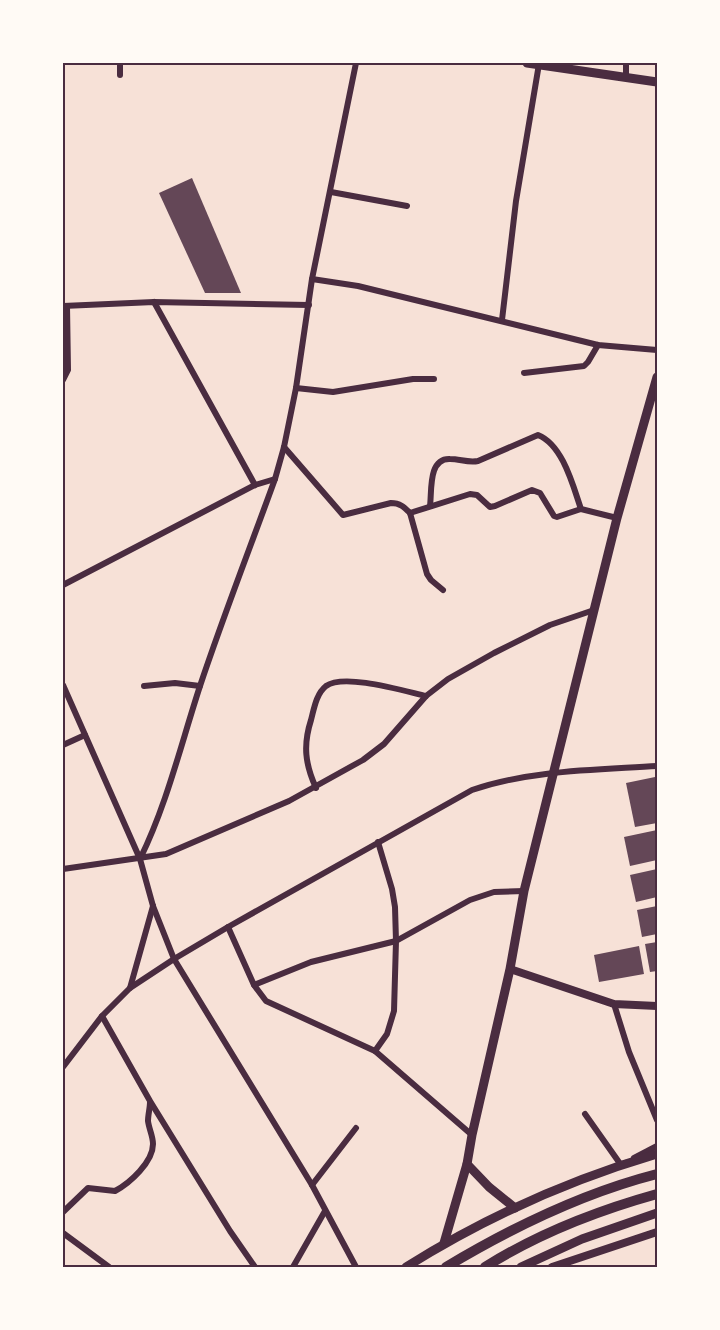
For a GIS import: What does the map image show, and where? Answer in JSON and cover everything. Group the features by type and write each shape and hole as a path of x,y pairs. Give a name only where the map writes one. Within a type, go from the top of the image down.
{"highway":[{"path":"446,1267 557,1210 607,1190 657,1174"},
{"path":"485,1267 512,1250 579,1218 657,1194"}],"main road":[{"path":"527,63 657,82"},
{"path":"444,1243 467,1164 510,969 524,891 553,773 617,518 657,377"},
{"path":"406,1267 444,1243 515,1208 621,1165 657,1154"},
{"path":"467,1164 489,1187 515,1208"},
{"path":"521,1267 582,1239 657,1213"}],"street":[{"path":"120,63 120,75"},
{"path":"140,859 154,831 167,795 200,686 275,479 284,447 296,388 312,279 356,63"},
{"path":"626,63 626,77"},
{"path":"502,320 516,201 539,64"},
{"path":"331,192 407,206"},
{"path":"312,279 358,286 598,345 657,350"},
{"path":"63,380 68,370 65,306 153,302 309,305"},
{"path":"153,302 255,485"},
{"path":"524,373 584,366 598,345"},
{"path":"296,388 333,392 413,378 434,380"},
{"path":"430,506 434,469 442,460 478,461 538,435 565,462 581,509"},
{"path":"284,447 343,515 391,503 398,503 410,513 427,574 443,590"},
{"path":"63,585 255,485 275,479"},
{"path":"410,513 474,494 490,507 532,490 540,493 554,516 557,517 581,509 617,518"},
{"path":"63,869 166,854 248,820 316,788 363,760 384,744 426,696 448,679 494,652 550,625 595,610"},
{"path":"316,788 305,755 307,732 324,687 334,682 349,681 426,696"},
{"path":"144,686 174,683 200,686"},
{"path":"63,685 140,859 153,906 174,959 312,1185 356,1267"},
{"path":"63,745 85,735"},
{"path":"63,1067 102,1016 130,988 228,927 472,790 493,783 553,773 657,766"},
{"path":"375,1051 387,1034 394,1011 396,941 392,889 378,842"},
{"path":"254,985 311,962 396,941 470,900 494,892 524,891"},
{"path":"130,988 153,906"},
{"path":"228,927 261,996 275,1006 375,1051 472,1135"},
{"path":"510,969 614,1004 657,1006"},
{"path":"614,1004 629,1052 657,1120"},
{"path":"102,1016 150,1101 230,1231 255,1267"},
{"path":"63,1212 84,1189 93,1187 115,1191 130,1181 141,1169 154,1146 148,1122 150,1101"},
{"path":"585,1114 621,1165 657,1146"},
{"path":"312,1185 356,1128"},
{"path":"293,1267 325,1211"},
{"path":"552,1267 657,1232"},
{"path":"63,1233 109,1267"}],"building":[{"path":"192,178 241,293 205,293 159,193"},
{"path":"655,777 657,823 635,827 626,783"},
{"path":"657,830 657,860 630,866 624,837"},
{"path":"657,869 657,897 636,902 630,875"},
{"path":"657,906 657,934 642,937 637,910"},
{"path":"657,942 657,971 650,972 645,944"},
{"path":"639,946 644,974 599,982 594,955"}]}
